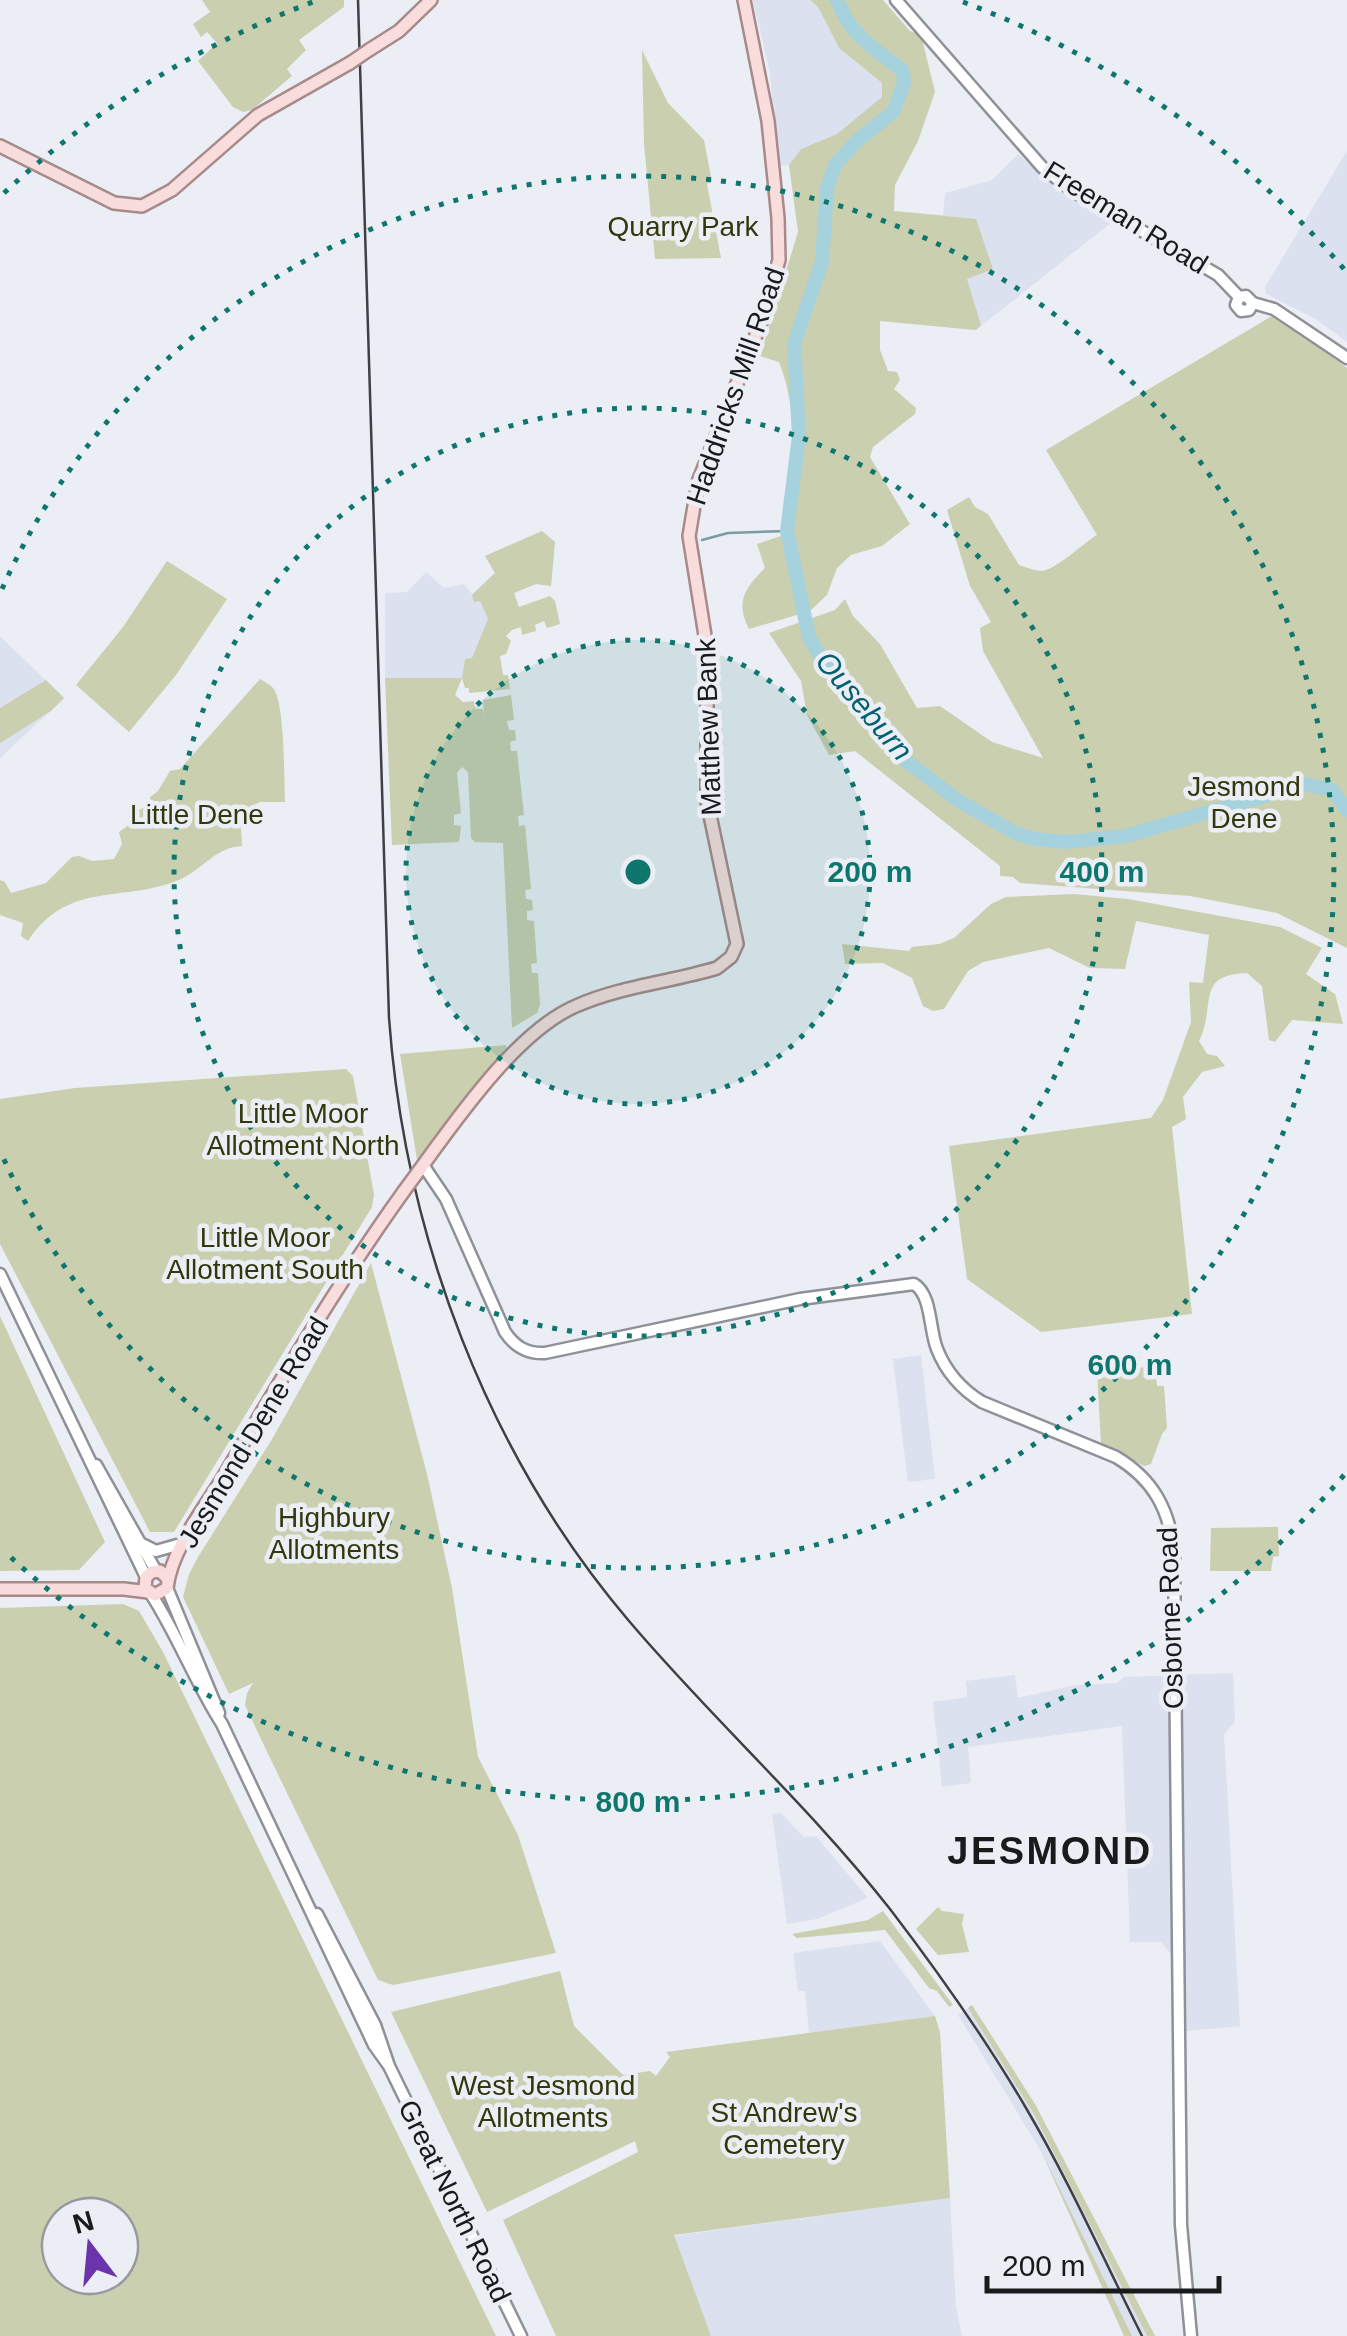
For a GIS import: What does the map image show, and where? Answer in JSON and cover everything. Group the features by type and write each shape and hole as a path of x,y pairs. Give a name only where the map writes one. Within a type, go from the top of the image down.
{"main road":[{"path":"0,146 114,202 142,206 172,190 258,116 399,31 431,0"},
{"name":"Haddricks Mill Road","path":"689,536 698,482 762,320 779,260 768,121 744,0"},
{"name":"Freeman Road","path":"896,0 1042,167 1073,190 1218,275 1239,298 1246,296 1252,303 1274,309 1347,358"},
{"name":"Matthew Bank","path":"689,536 706,635 706,801 737,940 731,957 717,968"},
{"name":"Jesmond Dene Road","path":"155,1581 177,1557 359,1257 420,1168 498,1071 534,1032 554,1017 603,996 717,968"},
{"name":"Osborne Road","path":"420,1168 446,1199 505,1332 526,1351 545,1352 780,1303 914,1284 923,1293 940,1355 965,1390 982,1402 1116,1457 1140,1473 1153,1488 1166,1514 1174,1551 1181,2225 1192,2336"},
{"name":"Great North Road","path":"0,1274 90,1456 102,1492 155,1581"},
{"name":"Great North Road","path":"90,1456 141,1544 172,1628 204,1698 222,1724 374,2044 390,2066 521,2336"},
{"path":"141,1544 156,1551 184,1543"},
{"path":"0,1589 124,1589 155,1581"}],"shaded area":[{"path":"753,0 810,0 818,7 839,48 882,83 882,98 837,134 801,149 789,165 777,166 770,73"},
{"path":"1347,151 1347,342 1317,320 1266,294 1265,287"},
{"path":"1018,154 1040,174 1112,222 976,330 872,320 894,211 943,215 945,193 992,180"},
{"path":"542,531 555,542 551,586 536,584 515,592 472,659 465,660 462,678 385,678 385,593 407,592 426,572 444,588 464,584 472,594 495,573 485,556"},
{"path":"0,636 64,698 0,758"},
{"path":"921,1355 935,1479 908,1482 893,1359"},
{"path":"1233,1673 1235,1722 1224,1734 1240,2026 1177,2032 1171,1954 1161,1942 1130,1942 1122,1726 968,1747 971,1783 942,1787 933,1702 967,1697 966,1681 1015,1675 1018,1698 1076,1685 1117,1683 1124,1677"},
{"path":"781,1813 804,1837 816,1836 868,1898 817,1919 787,1924 772,1814"},
{"path":"880,1941 935,2016 809,2033 805,1991 798,1991 793,1953"},
{"path":"972,2005 1035,2104 1155,2336 1124,2336 1042,2153 958,2015"},
{"path":"950,2198 956,2306 962,2336 711,2336 673,2236"}],"green space":[{"path":"202,0 344,0 344,7 299,40 306,50 287,69 292,76 252,110 243,112 233,107 198,61 217,43 207,32 201,37 193,24 210,12"},
{"path":"810,0 883,0 910,31 921,35 935,92 918,141 895,185 894,211 976,219 993,269 967,279 981,325 976,330 880,321 880,350 888,371 897,372 900,380 894,389 916,408 915,414 873,447 870,457 910,524 882,546 851,555 837,568 827,595 810,611 749,629 743,611 744,596 765,568 757,544 781,536 790,470 792,427 786,384 779,362 760,356 798,232 789,165 801,149 837,134 882,97 882,83 839,48 818,7"},
{"name":"Quarry Park","path":"642,50 668,103 704,140 712,182 707,184 721,258 655,259 644,144"},
{"name":"Jesmond Dene","path":"1272,316 1302,333 1347,368 1347,948 1277,913 1190,896 1020,883 1013,877 1000,876 1000,866 855,751 829,755 807,715 801,681 769,633 835,610 845,599 853,616 880,644 917,708 940,706 992,742 1043,758 983,651 980,628 991,622 970,586 947,510 969,497 975,507 988,514 1019,565 1042,571 1055,566 1097,535 1046,450"},
{"path":"542,531 555,542 551,586 536,584 514,593 519,607 550,596 555,601 560,624 547,628 544,621 535,625 536,631 522,635 521,627 506,636 511,641 506,654 500,656 510,689 469,693 462,678 465,659 472,658 488,619 480,601 474,602 472,595 495,573 485,556"},
{"path":"167,561 227,599 176,675 129,732 76,685 123,627"},
{"path":"385,678 462,678 455,695 463,702 474,701 475,709 483,709 484,716 483,700 511,695 514,720 507,721 509,730 515,730 516,740 510,742 511,751 517,751 524,815 518,816 519,826 525,825 531,889 525,890 533,910 527,911 527,920 534,921 537,963 531,964 532,973 538,973 540,1005 537,1013 512,1028 503,843 475,842 471,838 468,772 462,767 457,773 461,813 454,815 454,825 461,826 459,842 392,845"},
{"name":"Little Dene","path":"260,679 273,688 280,709 285,802 260,802 240,812 242,846 217,854 181,879 79,901 44,922 28,941 21,936 23,923 0,915 0,880 11,893 46,883 72,857 92,861 114,859 122,844 119,832 150,803 150,797 170,771 180,769"},
{"path":"46,680 64,698 51,711 0,743 0,708"},
{"path":"1074,894 1128,899 1280,927 1322,948 1306,974 1335,994 1343,1024 1292,1020 1275,1042 1269,1040 1262,986 1247,973 1230,975 1213,986 1199,1041 1207,1054 1217,1056 1225,1066 1202,1072 1183,1097 1186,1119 1172,1127 1192,1314 1041,1332 967,1279 949,1146 1151,1118 1163,1100 1191,1022 1189,982 1203,983 1209,935 1136,921 1125,969 1090,968 1049,948 983,962 968,971 944,1009 933,1011 923,1006 912,978 883,963 845,964 842,944 909,951 912,947 954,938 991,904 1006,897"},
{"path":"506,1045 507,1052 417,1160 400,1054"},
{"path":"346,1069 353,1076 374,1195 372,1207 174,1532 150,1532 0,1244 0,1099 75,1088"},
{"name":"Highbury Allotments","path":"371,1263 427,1474 452,1588 478,1757 518,1835 556,1953 393,1985 378,1980 245,1705 253,1683 229,1694 183,1597 198,1557 271,1441"},
{"path":"0,1316 105,1542 79,1570 0,1571"},
{"path":"1155,1366 1157,1386 1164,1386 1167,1428 1151,1464 1144,1466 1101,1443 1097,1372"},
{"path":"1278,1527 1279,1556 1273,1557 1271,1571 1210,1571 1211,1528"},
{"path":"123,1604 139,1611 163,1652 496,2336 0,2336 0,1608"},
{"path":"938,1907 964,1914 962,1924 969,1952 938,1955 916,1929"},
{"path":"883,1911 953,2005 949,2007 937,1991 929,1988 885,1930 797,1938 792,1934 868,1920"},
{"path":"560,1971 574,2026 623,2075 650,2071 656,2076 670,2057 666,2052 935,2016 940,2032 950,2198 674,2235 711,2336 556,2336 503,2220 638,2152 635,2141 487,2212 391,2012"},
{"path":"972,2005 1035,2104 1155,2336 1147,2336 1035,2116 968,2008"},
{"path":"1042,2153 1132,2336 1124,2336"}],"waterway":[{"name":"Ouseburn","path":"837,0 856,32 903,71 904,83 893,112 835,165 827,188 822,262 794,344 799,436 787,531 809,637 828,669 905,760 956,799 1015,833 1035,839 1066,842 1126,836 1305,784 1332,790 1347,810"},
{"path":"702,540 728,533 787,531"}],"tram line":[{"path":"358,0 389,1018 398,1100 413,1181 435,1261 462,1339 495,1414 534,1487 579,1556 661,1658 859,1871 926,1957 994,2056 1042,2136 1142,2336"}],"district":[{"name":"JESMOND","path":"1050,1851"}],"park label":[{"name":"Little Moor Allotment North","path":"303,1129"},
{"name":"Little Moor Allotment South","path":"265,1253"},
{"name":"West Jesmond Allotments","path":"543,2101"},
{"name":"St Andrew's Cemetery","path":"784,2128"}]}
